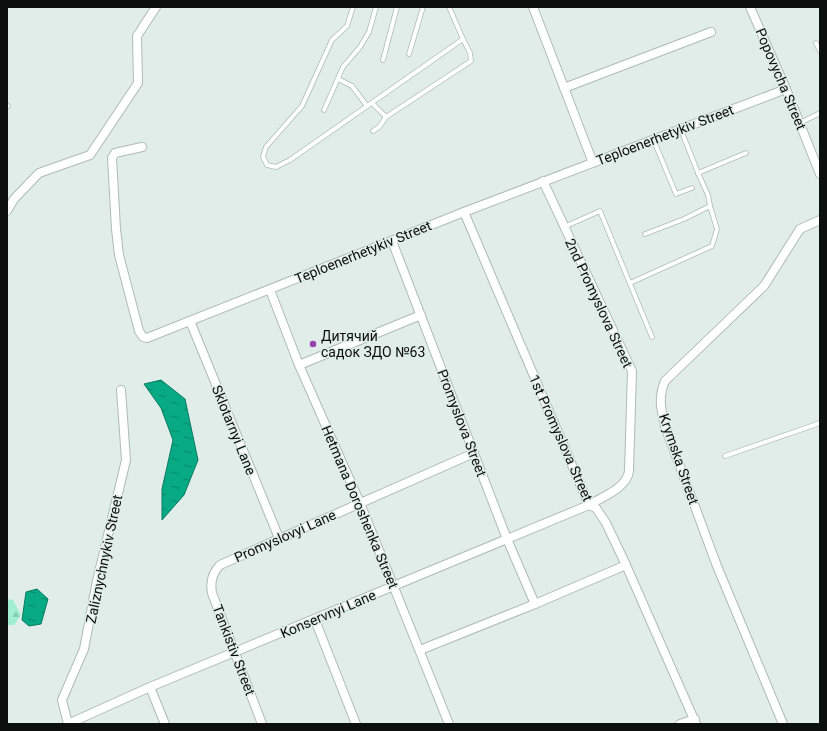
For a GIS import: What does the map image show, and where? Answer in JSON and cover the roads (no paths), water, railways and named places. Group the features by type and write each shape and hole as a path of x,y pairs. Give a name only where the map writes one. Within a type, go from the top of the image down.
{"street":[{"path":"7,211 14,199 39,173 90,154 138,83 137,36 156,7"},
{"path":"533,7 593,163"},
{"name":"Popovycha Street","path":"750,7 800,123 817,156 820,174"},
{"path":"564,88 711,32"},
{"name":"Teploenerhetykiv Street","path":"142,147 115,153 112,158 119,255 129,299 139,331 143,337 152,337 543,181 654,141 786,89"},
{"name":"2nd Promyslova Street","path":"543,181 632,371 629,475 621,485 589,505"},
{"name":"1st Promyslova Street","path":"464,212 589,505 596,508 600,513 626,565 695,721"},
{"name":"Krymska Street","path":"783,724 717,566 665,426 660,407 660,393 665,381 764,286 800,229 820,220"},
{"name":"Promyslova Street","path":"392,241 507,539 535,604"},
{"name":"Hetmana Doroshenka Street","path":"270,290 299,365 360,503 449,724"},
{"path":"299,365 421,314"},
{"name":"Sklotarnyi Lane","path":"190,321 279,538"},
{"name":"Zaliznychnykiv Street","path":"68,724 62,700 84,649 97,581 126,460 121,390"},
{"name":"Promyslovyi Lane","path":"212,576 220,565 474,453"},
{"name":"Konservnyi Lane","path":"68,724 150,687 315,620 589,505"},
{"path":"420,650 535,604 626,565"},
{"name":"Tankistiv Street","path":"212,576 212,593 262,724"},
{"path":"315,620 356,724"},
{"path":"150,687 166,724"},
{"path":"680,724 695,721"}],"lane":[{"path":"353,7 346,26 332,40 302,106 266,147 263,157 267,165 276,167 290,160 463,39"},
{"path":"324,110 343,67 360,47 369,32 376,7"},
{"path":"383,60 397,7"},
{"path":"409,54 423,7"},
{"path":"373,131 386,118 471,61 470,53 449,7"},
{"path":"816,43 820,51"},
{"path":"338,80 352,86 367,106"},
{"path":"372,103 386,118"},
{"path":"800,123 820,114"},
{"path":"630,282 712,246 717,229 708,195 681,130"},
{"path":"654,141 676,194 692,188"},
{"path":"698,173 746,153"},
{"path":"645,234 684,219 710,206"},
{"path":"564,227 600,211 652,337"},
{"path":"725,456 820,422"}],"water":[{"path":"161,380 185,399 198,460 184,495 162,520 162,489 173,440 161,408 144,384"},
{"path":"37,589 48,599 41,624 29,626 22,620 26,592"}],"place":[{"name":"Дитячий садок ЗДО №63","path":"313,344"}]}
